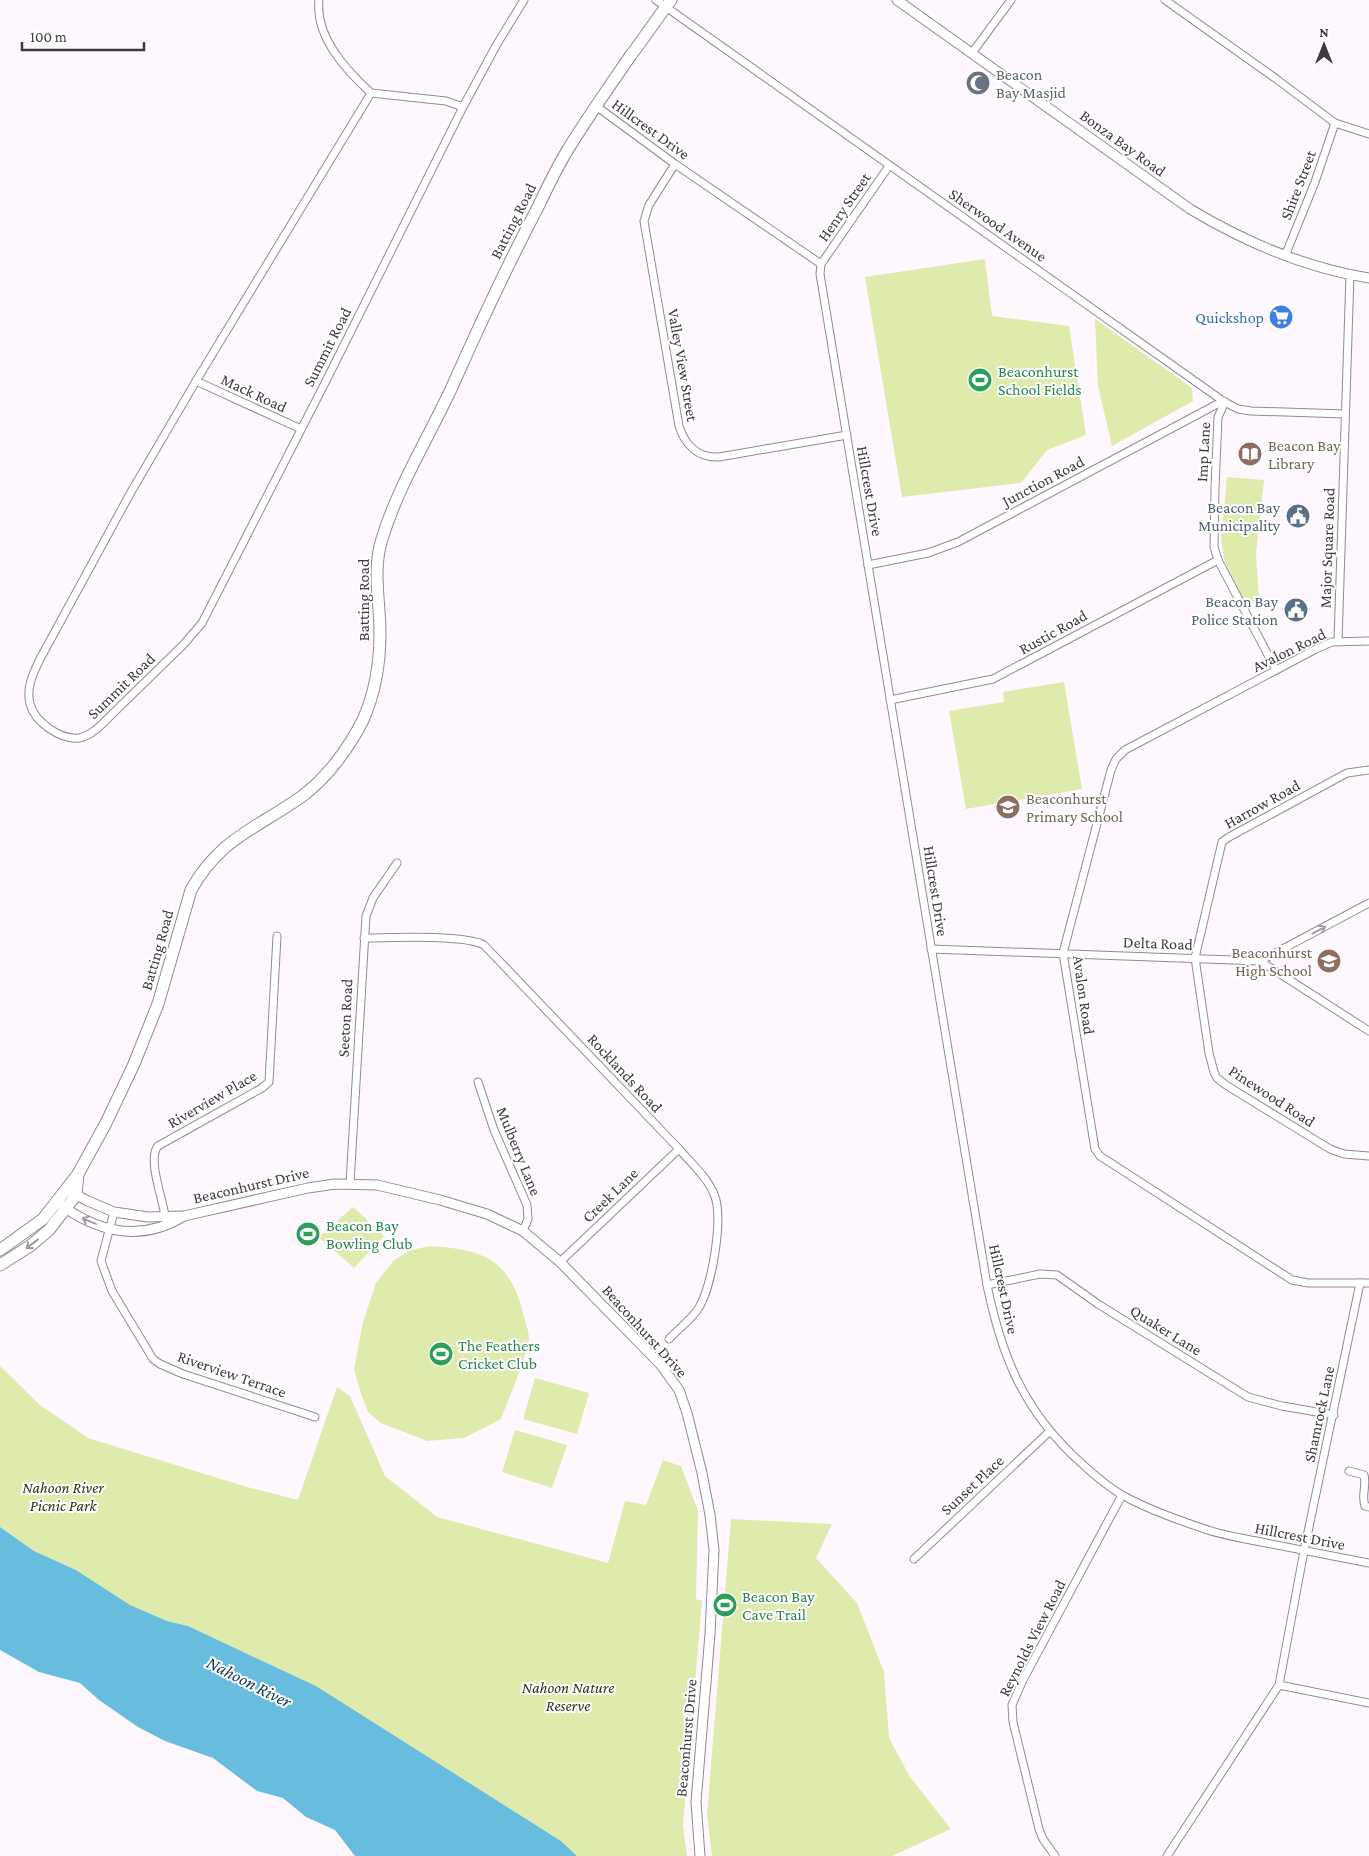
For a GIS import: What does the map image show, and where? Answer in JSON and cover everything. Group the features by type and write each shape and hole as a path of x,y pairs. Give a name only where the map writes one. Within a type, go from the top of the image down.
{"main road":[{"name":"Batting Road","path":"71,1192 78,1174 106,1123 134,1064 158,1004 191,890 197,879 233,839 309,790 342,754 365,716 375,680 380,632 378,555 380,543 396,500 432,429 519,244 566,153 596,106 668,4"},
{"path":"0,1265 30,1246 49,1230 71,1192"},
{"path":"0,1250 62,1205"}],"street":[{"path":"319,0 318,18 330,43 344,65 371,93 446,101 463,107"},
{"name":"Summit Road","path":"371,93 196,381 132,492 30,680 30,703 33,711 44,724 59,734 78,738 86,737 93,732 140,688 197,629 206,616 463,107 497,44 524,0"},
{"name":"Sherwood Avenue","path":"656,0 668,4 890,166 1224,402 1238,409 1251,411 1345,414"},
{"name":"Bonza Bay Road","path":"897,0 1190,209 1242,238 1285,256 1350,275 1369,276"},
{"path":"972,53 1011,0"},
{"path":"1165,0 1335,123 1369,134"},
{"name":"Hillcrest Drive","path":"596,106 674,164 821,264 820,274 987,1285 1002,1347 1028,1401 1049,1432 1087,1469 1122,1495 1203,1529 1369,1563"},
{"name":"Shire Street","path":"1285,256 1315,182 1335,123"},
{"name":"Valley View Street","path":"674,164 649,205 644,221 679,426 686,443 702,454 719,457 847,435"},
{"name":"Henry Street","path":"821,264 890,166"},
{"name":"Major Square Road","path":"1338,641 1350,275"},
{"name":"Mack Road","path":"196,381 301,429"},
{"name":"Imp Lane","path":"1224,402 1218,417 1214,547 1218,560 1276,670"},
{"name":"Junction Road","path":"868,565 928,552 958,542 1224,402"},
{"name":"Rustic Road","path":"890,700 993,679 1218,560"},
{"name":"Avalon Road","path":"1369,641 1338,641 1321,647 1125,750 1116,759 1111,770 1063,954 1097,1153 1292,1280 1308,1283 1369,1282"},
{"name":"Harrow Road","path":"1195,958 1222,842 1347,773 1369,770"},
{"name":"Seeton Road","path":"350,1183 367,911 373,898 397,863"},
{"path":"1369,903 1260,961 1369,1031"},
{"name":"Riverview Place","path":"165,1216 154,1167 155,1149 262,1088 269,1082 277,936"},
{"name":"Rocklands Road","path":"364,938 459,940 475,941 484,945 679,1149 711,1188 717,1203 719,1220 712,1266 703,1300 698,1310 669,1339"},
{"name":"Delta Road","path":"931,949 1260,961"},
{"name":"Pinewood Road","path":"1195,958 1209,1053 1217,1078 1245,1098 1336,1152 1369,1156"},
{"name":"Mulberry Lane","path":"478,1082 494,1130 527,1205 528,1219 523,1230"},
{"name":"Creek Lane","path":"560,1262 679,1149"},
{"name":"Beaconhurst Drive","path":"71,1192 114,1212 137,1217 184,1216 308,1188 350,1183 394,1188 440,1200 487,1214 523,1230 560,1262 660,1364 680,1390 702,1473 714,1550 710,1634 696,1794 696,1827 700,1856"},
{"name":"Beaconhurst Drive","path":"62,1205 87,1221 109,1229 155,1229 170,1224 184,1216"},
{"name":"Riverview Terrace","path":"114,1212 101,1261 112,1291 153,1359 183,1374 315,1417"},
{"name":"Quaker Lane","path":"987,1285 1040,1274 1057,1275 1248,1397 1282,1406 1334,1415"},
{"name":"Shamrock Lane","path":"1304,1551 1334,1415 1360,1283"},
{"name":"Sunset Place","path":"914,1559 1049,1432"},
{"path":"1349,1471 1364,1475 1363,1501 1365,1506 1369,1507"},
{"name":"Reynolds View Road","path":"1055,1856 1043,1839 1039,1828 1013,1722 1012,1705 1027,1672 1122,1495"},
{"path":"1167,1856 1266,1702 1279,1685 1304,1551"},
{"path":"1279,1685 1369,1703"}],"green space":[{"name":"Beaconhurst School Fields","path":"985,259 992,316 1069,326 1086,435 1047,450 1021,483 902,497 865,277"},
{"path":"1095,319 1192,388 1193,401 1112,446 1098,386"},
{"path":"1227,477 1264,480 1256,553 1259,601 1244,601 1225,562 1221,542"},
{"path":"1064,682 1082,789 966,809 949,711 1004,702 1003,692"},
{"path":"353,1207 384,1236 354,1268 319,1237"},
{"name":"The Feathers Cricket Club","path":"430,1246 448,1247 478,1254 501,1268 517,1294 529,1339 520,1370 501,1419 464,1438 427,1441 381,1423 368,1412 354,1369 363,1322 376,1283 394,1260 411,1250"},
{"name":"Nahoon Nature Reserve","path":"0,1366 40,1405 88,1438 247,1487 298,1500 337,1387 350,1396 385,1476 437,1517 608,1563 625,1501 646,1505 663,1460 681,1466 698,1511 696,1599 702,1601 683,1825 687,1856 577,1856 561,1841 316,1686 188,1626 167,1621 130,1605 76,1570 34,1551 0,1527"},
{"path":"535,1378 589,1393 577,1434 523,1419"},
{"path":"515,1430 567,1445 552,1488 502,1472"},
{"path":"731,1519 832,1524 816,1558 857,1603 884,1672 889,1738 910,1777 951,1829 892,1856 712,1856 707,1815"}],"water":[{"name":"Nahoon River","path":"0,1527 34,1551 76,1570 130,1605 167,1621 188,1626 316,1686 561,1841 577,1856 355,1856 335,1830 306,1817 283,1798 257,1791 213,1758 165,1741 138,1727 99,1700 80,1683 39,1672 0,1650"}],"place":[{"name":"Beacon Bay Masjid","path":"978,83"},
{"name":"Quickshop","path":"1281,317"},
{"name":"Beaconhurst School Fields","path":"980,380"},
{"name":"Beacon Bay Library","path":"1250,454"},
{"name":"Beacon Bay Municipality","path":"1298,516"},
{"name":"Beacon Bay Police Station","path":"1296,610"},
{"name":"Beaconhurst Primary School","path":"1008,807"},
{"name":"Beaconhurst High School","path":"1329,961"},
{"name":"Beacon Bay Bowling Club","path":"308,1234"},
{"name":"The Feathers Cricket Club","path":"441,1354"},
{"name":"Beacon Bay Cave Trail","path":"725,1605"}],"park label":[{"name":"Nahoon River Picnic Park","path":"63,1496"}]}
